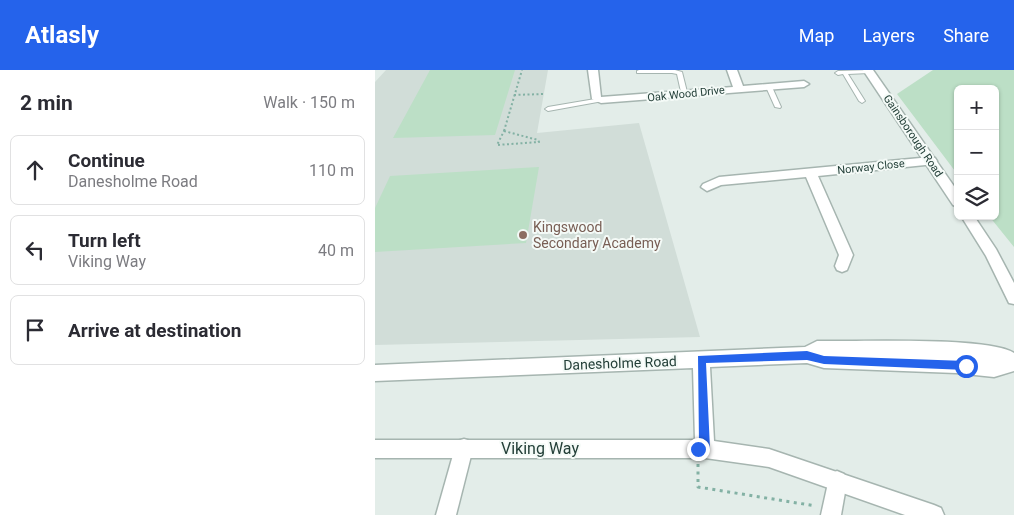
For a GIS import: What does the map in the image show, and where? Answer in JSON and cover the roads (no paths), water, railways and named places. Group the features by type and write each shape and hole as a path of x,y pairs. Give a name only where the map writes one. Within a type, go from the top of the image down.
{"street":[{"path":"593,70 595,94 597,99 601,100"},
{"path":"732,70 739,88"},
{"name":"Gainsborough Road","path":"869,71 954,196"},
{"name":"Oak Wood Drive","path":"601,100 650,98 684,92 804,84"},
{"name":"Norway Close","path":"707,187 719,181 811,174 863,166 931,161"},
{"path":"811,174 846,255 842,266"},
{"path":"970,220 991,253 1014,297"},
{"name":"Danesholme Road","path":"375,373 807,356 824,360 956,365 994,369 1014,363"},
{"path":"701,359 701,449"},
{"path":"446,515 464,448"},
{"name":"Viking Way","path":"375,449 701,449 769,458 934,515"},
{"path":"832,512 837,480"}],"lane":[{"path":"639,72 672,70 680,73 684,92"},
{"path":"841,73 869,71"},
{"path":"841,73 862,101"},
{"path":"769,87 778,107"},
{"path":"548,109 601,100"}],"place":[{"name":"Kingswood Secondary Academy","path":"523,235"}]}
